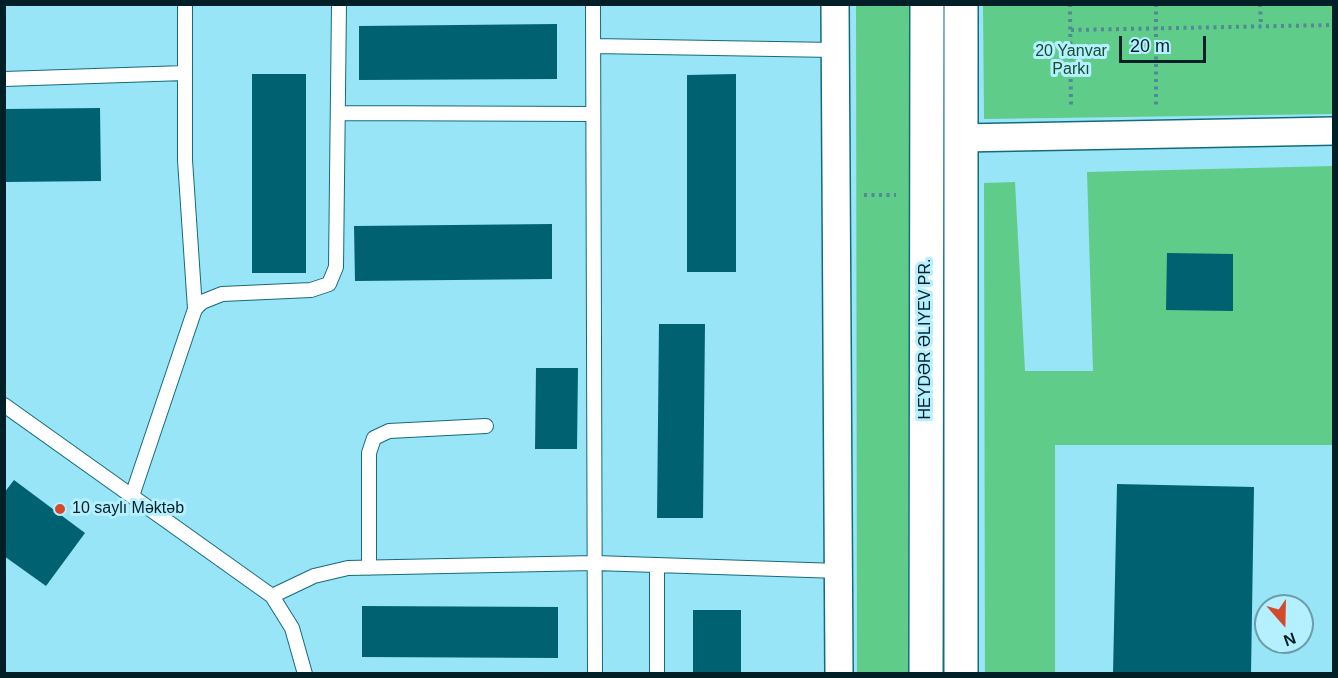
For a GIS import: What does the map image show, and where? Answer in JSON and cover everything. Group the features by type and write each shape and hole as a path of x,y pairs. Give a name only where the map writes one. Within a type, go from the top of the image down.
{"main road":[{"name":"HEYDƏR ƏLIYEV PR.","path":"926,674 927,4"},
{"path":"961,4 961,674"}],"street":[{"path":"835,4 839,674"},
{"path":"961,138 1334,131"}],"lane":[{"path":"132,496 195,309 185,160 185,4"},
{"path":"195,309 202,302 222,294 311,290 329,284 336,267 339,4"},
{"path":"593,4 595,674"},
{"path":"593,46 835,50"},
{"path":"4,79 185,72"},
{"path":"338,113 593,114"},
{"path":"4,405 272,596 292,628 305,674"},
{"path":"369,568 369,453 374,438 389,431 486,426"},
{"path":"272,596 314,576 348,568 595,563 839,571"},
{"path":"657,565 657,674"}],"path":[{"path":"1070,4 1070,137"},
{"path":"1156,4 1157,135"},
{"path":"1260,4 1261,26"},
{"path":"1071,30 1334,25"},
{"path":"836,195 927,195"}],"green space":[{"path":"856,5 910,5 908,673 857,673"},
{"name":"20 Yanvar Parkı","path":"983,5 1333,5 1333,114 984,119"},
{"path":"1333,166 1333,445 1055,445 1055,673 985,673 984,183 1015,182 1025,371 1093,371 1087,172"}],"building":[{"path":"557,24 557,79 359,80 359,26"},
{"path":"252,74 306,74 306,273 252,273"},
{"path":"736,74 736,272 687,272 687,75"},
{"path":"100,108 101,181 6,182 5,109"},
{"path":"552,224 552,279 355,281 354,226"},
{"path":"1167,253 1233,254 1233,311 1166,310"},
{"path":"659,324 705,324 703,518 657,518"},
{"path":"536,368 578,368 577,449 535,449"},
{"path":"14,480 85,533 46,586 4,556 4,493"},
{"path":"1117,484 1254,487 1251,674 1113,674"},
{"path":"362,606 558,607 558,658 362,657"},
{"path":"693,610 741,610 741,674 693,674"}],"place":[{"name":"10 saylı Məktəb","path":"60,509"}]}
